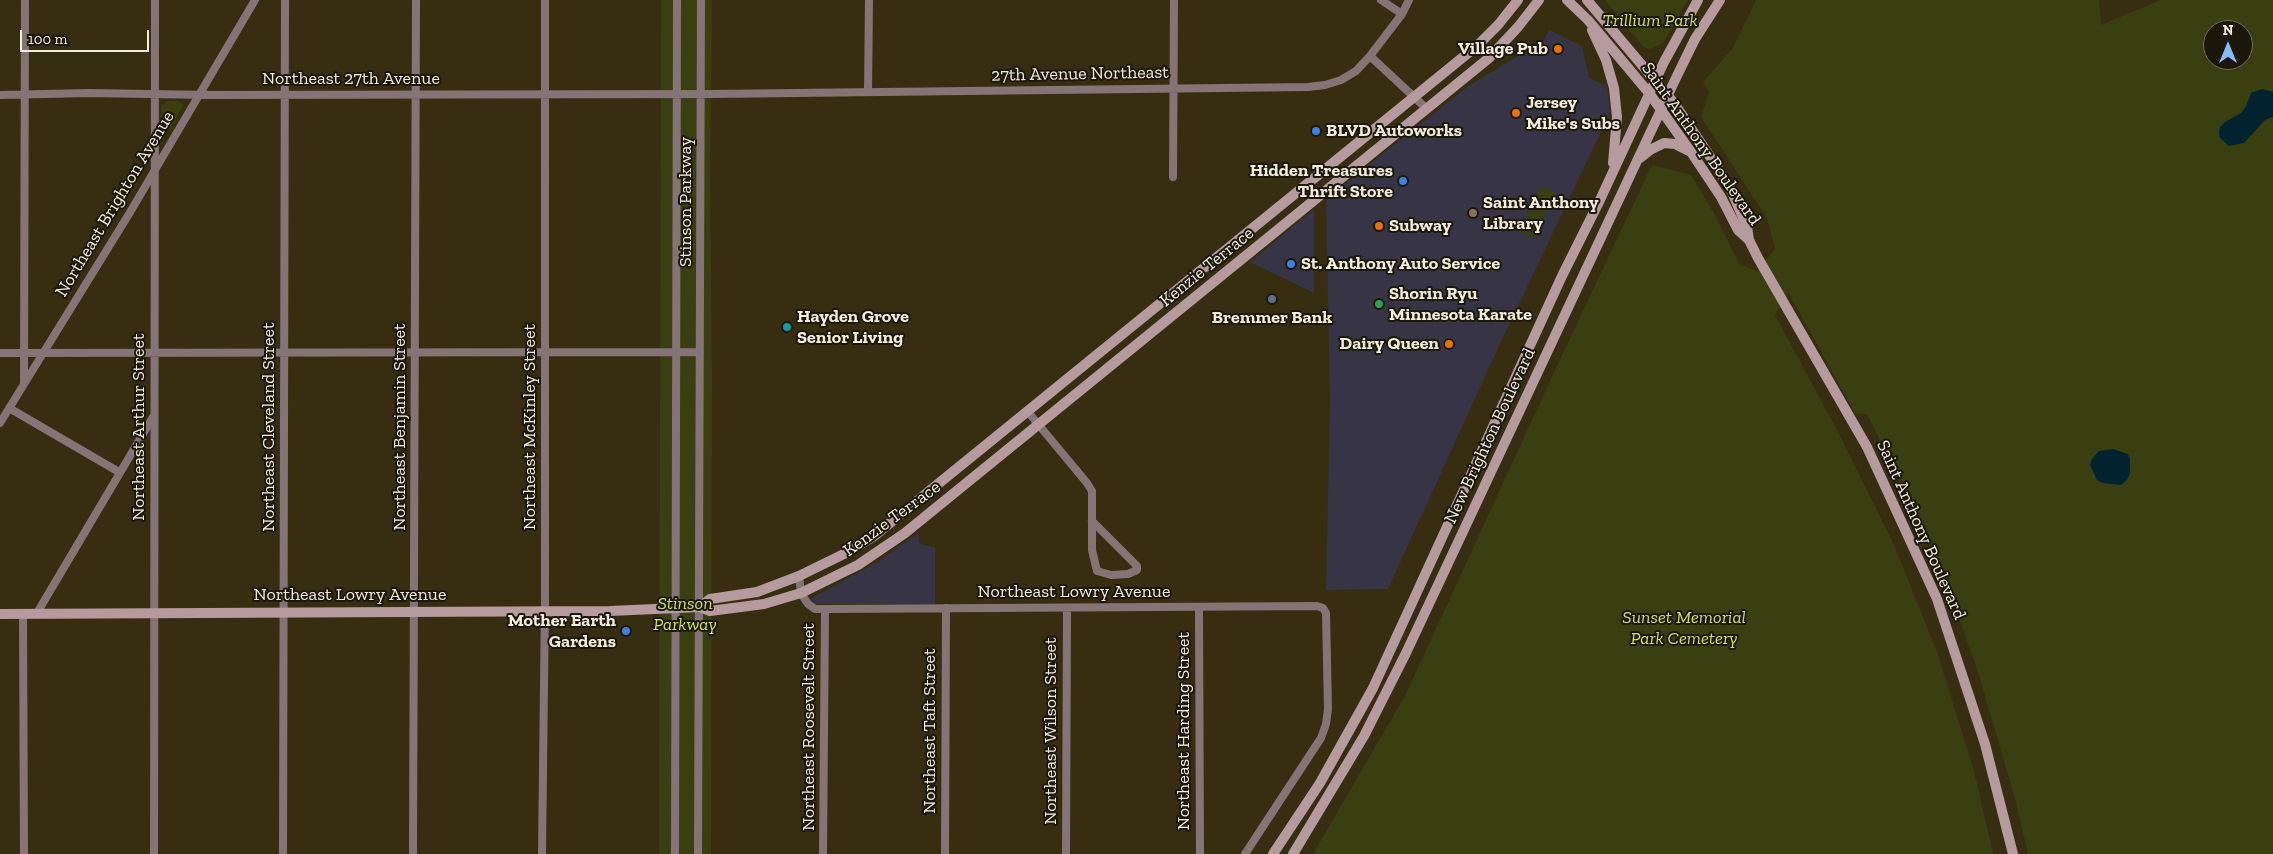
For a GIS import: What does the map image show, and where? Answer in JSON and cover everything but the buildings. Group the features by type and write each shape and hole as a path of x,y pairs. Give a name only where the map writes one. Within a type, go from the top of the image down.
{"main road":[{"name":"Kenzie Terrace","path":"1516,2 1478,45 1415,98 874,536 850,551 799,576 757,592 710,599 700,606 710,611 764,604 801,592 842,574 883,550 1489,58 1509,38 1539,0"},
{"name":"Saint Anthony Boulevard","path":"1567,0 1588,20 1649,93 1721,197 1738,230 1749,240"},
{"name":"Saint Anthony Boulevard","path":"1587,0 1612,27 1668,95 1718,167 1732,192 1747,227 1749,240 1758,258 1867,448 1937,599 1985,744 2013,854"},
{"path":"1597,0 1612,27"},
{"name":"New Brighton Boulevard","path":"1274,854 1320,783 1373,688 1562,276 1600,202 1649,93 1698,0"},
{"name":"New Brighton Boulevard","path":"1293,854 1364,736 1406,653 1660,110 1695,39 1720,0"},
{"path":"1588,20 1606,60 1614,88 1617,117 1612,173"},
{"path":"1637,160 1650,150 1664,144 1675,144 1691,152"},
{"name":"Northeast Lowry Avenue","path":"0,614 544,611 700,606"}],"street":[{"path":"24,383 25,0"},
{"name":"Northeast Arthur Street","path":"154,854 156,0"},
{"name":"Northeast Brighton Avenue","path":"0,423 155,169 255,0"},
{"name":"Northeast Cleveland Street","path":"283,854 285,0"},
{"name":"Northeast Benjamin Street","path":"413,854 416,0"},
{"name":"Northeast McKinley Street","path":"542,854 546,0"},
{"name":"Stinson Parkway","path":"675,854 677,0"},
{"name":"Stinson Parkway","path":"698,854 701,0"},
{"path":"868,92 869,0"},
{"path":"1173,177 1172,88 1174,0"},
{"path":"1381,0 1402,14"},
{"name":"27th Avenue Northeast","path":"702,94 1308,88 1341,80 1356,71 1402,14 1410,0"},
{"path":"1370,56 1427,109"},
{"name":"Northeast 27th Avenue","path":"0,95 25,96 89,93 199,95 702,94"},
{"path":"0,353 700,352"},
{"path":"9,408 119,472"},
{"path":"1028,412 1088,483 1092,491 1092,521 1092,550 1097,571 1111,575 1128,574 1137,570 1137,566 1092,521"},
{"path":"37,613 154,416"},
{"path":"799,576 801,592"},
{"name":"Northeast Roosevelt Street","path":"801,592 808,604 815,609 825,609 823,854"},
{"name":"Northeast Lowry Avenue","path":"825,609 1317,606 1323,608 1326,612 1328,709 1326,724 1321,738 1245,854"},
{"name":"Northeast Taft Street","path":"945,854 946,608"},
{"name":"Northeast Harding Street","path":"1199,608 1200,854"},
{"name":"Northeast Wilson Street","path":"1066,854 1067,609"},
{"path":"23,613 24,854"}],"shaded area":[{"path":"1549,30 1582,46 1589,78 1607,86 1610,113 1498,348 1388,589 1326,590 1330,402 1326,199 1467,87 1534,46 1540,47"},
{"path":"1314,209 1314,293 1250,262"},
{"path":"918,533 919,542 923,545 935,547 935,604 813,604 810,599 879,561"}],"green space":[{"name":"Stinson Parkway","path":"661,0 712,0 710,186 712,374 711,854 659,854"},
{"name":"Trillium Park","path":"1605,0 1688,0 1663,43 1650,49 1643,47"},
{"name":"Sunset Memorial Park Cemetery","path":"1756,0 2099,0 2101,25 2161,0 2273,0 2273,854 2028,854 2016,802 1978,672 1945,579 1906,492 1867,414 1855,413 1788,292 1775,315 1839,434 1894,545 1937,652 1974,771 1993,854 1313,854 1406,694 1652,165 1691,175 1715,215 1739,264 1757,271 1775,249 1767,218 1701,117 1709,92 1703,82 1733,48"},
{"path":"167,101 178,101 183,105 171,129 167,130 161,125 161,106"},
{"path":"1544,187 1555,192 1534,238 1519,232 1540,188"}],"water":[{"path":"2262,89 2273,92 2273,117 2265,120 2244,143 2229,146 2220,138 2220,127 2241,113 2251,93"},
{"path":"2113,449 2128,454 2130,459 2130,474 2121,485 2103,483 2097,480 2090,465 2092,459 2099,451"}],"place":[{"name":"Village Pub","path":"1558,49"},
{"name":"Jersey Mike's Subs","path":"1516,113"},
{"name":"BLVD Autoworks","path":"1316,131"},
{"name":"Hidden Treasures Thrift Store","path":"1403,181"},
{"name":"Saint Anthony Library","path":"1473,213"},
{"name":"Subway","path":"1379,226"},
{"name":"St. Anthony Auto Service","path":"1291,264"},
{"name":"Bremmer Bank","path":"1272,299"},
{"name":"Shorin Ryu Minnesota Karate","path":"1379,304"},
{"name":"Hayden Grove Senior Living","path":"787,327"},
{"name":"Dairy Queen","path":"1449,344"},
{"name":"Mother Earth Gardens","path":"626,631"}]}
